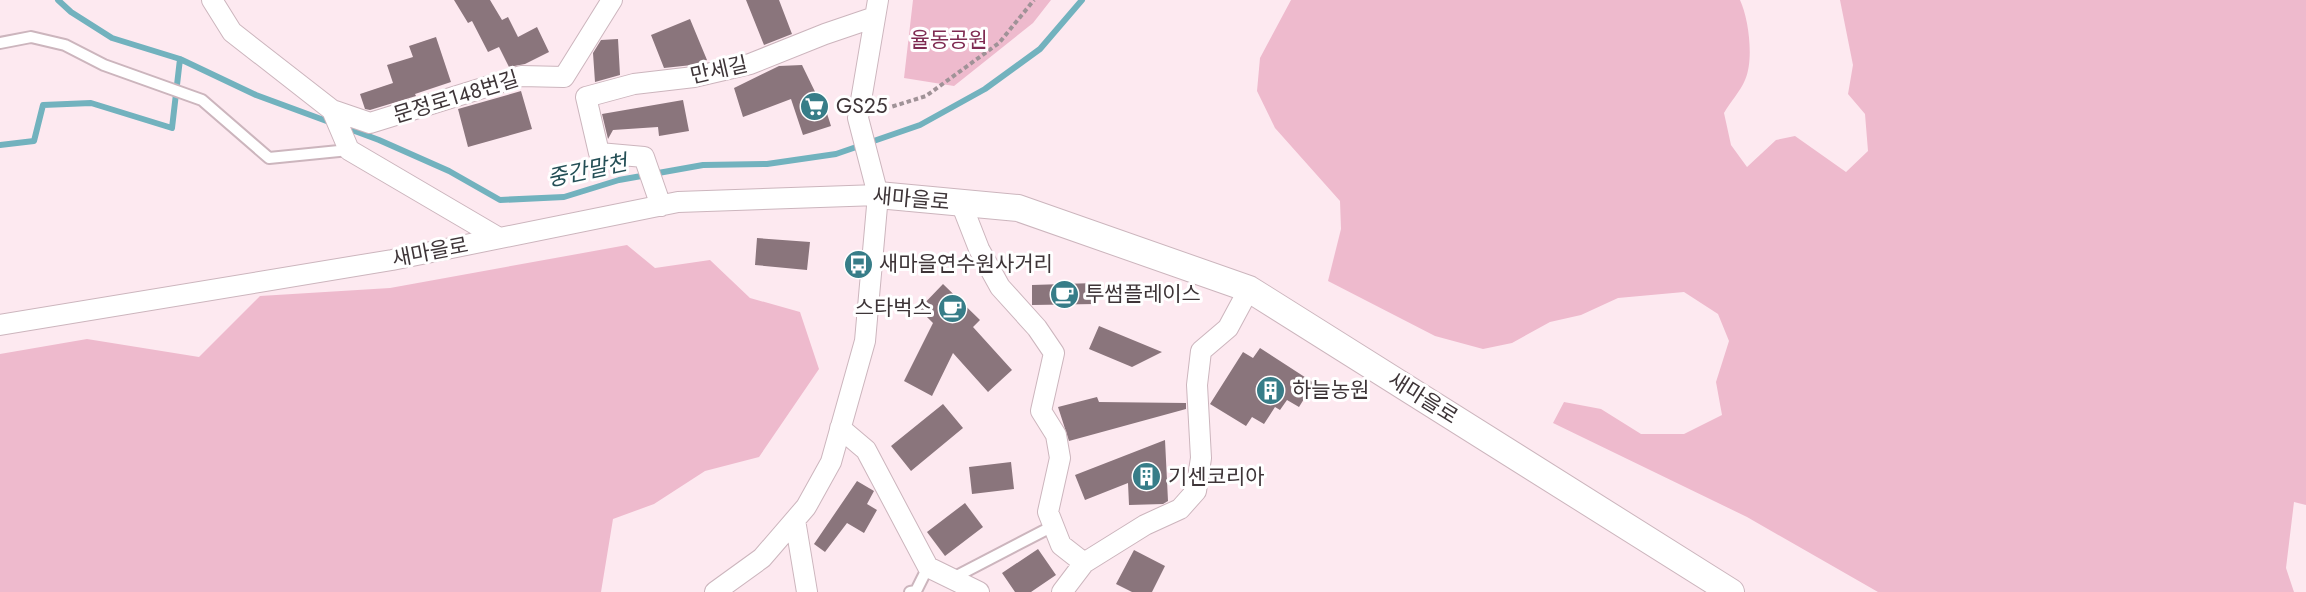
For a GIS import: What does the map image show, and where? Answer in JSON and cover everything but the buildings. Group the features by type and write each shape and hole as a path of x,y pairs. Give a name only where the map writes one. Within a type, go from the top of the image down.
{"street":[{"path":"212,0 232,32 332,110 349,150 499,238"},
{"path":"612,0 564,77 586,97 599,153 644,157 658,197"},
{"path":"715,592 762,558 806,507 831,462 865,341 878,195 858,122 877,9"},
{"name":"만세길","path":"586,97 634,84 694,77 750,64 825,34 877,9"},
{"name":"문정로148번길","path":"332,110 370,123 520,76 564,77"},
{"name":"새마을로","path":"0,325 392,260 499,238 658,197 678,202 878,195 1018,208 1249,289 1731,592"},
{"path":"961,203 979,249 1000,287 1036,328 1054,353 1041,411 1056,435 1060,458 1048,512 1061,545 1084,563"},
{"path":"1062,592 1084,563 1145,525 1180,509 1196,491 1201,458 1197,385 1201,351 1228,328 1249,289"},
{"path":"840,428 866,450 928,567 979,592"},
{"path":"795,520 807,592"}],"lane":[{"path":"0,43 31,37 65,45 104,65 202,100 269,158 349,150"},
{"path":"951,579 1053,526"},
{"path":"910,592 916,591 928,567"}],"path":[{"path":"858,122 926,96 999,43 1034,0"}],"green space":[{"name":"율동공원","path":"913,0 1051,0 1033,23 954,86 904,78"},
{"path":"1291,0 1740,0 1748,29 1750,51 1748,72 1743,84 1724,113 1731,145 1747,167 1776,140 1795,136 1846,172 1868,151 1865,114 1848,94 1853,65 1840,0 2306,0 2306,505 2294,502 2286,568 2294,592 1878,592 1747,517 1553,423 1564,402 1601,409 1641,434 1684,434 1722,415 1716,382 1729,341 1718,314 1684,292 1618,298 1581,315 1550,322 1512,343 1483,349 1435,336 1328,281 1341,229 1340,201 1275,128 1257,91 1260,58"},
{"path":"627,245 655,268 710,260 750,298 800,312 819,369 759,457 705,471 654,504 613,519 601,592 0,592 0,354 87,339 199,357 260,296 390,288"}],"waterway":[{"name":"중간말천","path":"58,0 71,12 112,38 180,59 256,95 332,123"},
{"name":"중간말천","path":"344,127 449,171 500,200 564,197 619,180 703,165 767,164 836,154 920,125 985,89 1040,49 1082,0"},
{"path":"0,145 34,141 43,105 91,103 172,128 180,59"}],"place":[{"name":"GS25","path":"815,106"},
{"name":"새마을연수원사거리","path":"858,264"},
{"name":"투썸플레이스","path":"1064,294"},
{"name":"스타벅스","path":"953,308"},
{"name":"하늘농원","path":"1271,390"},
{"name":"기센코리아","path":"1147,477"}]}
